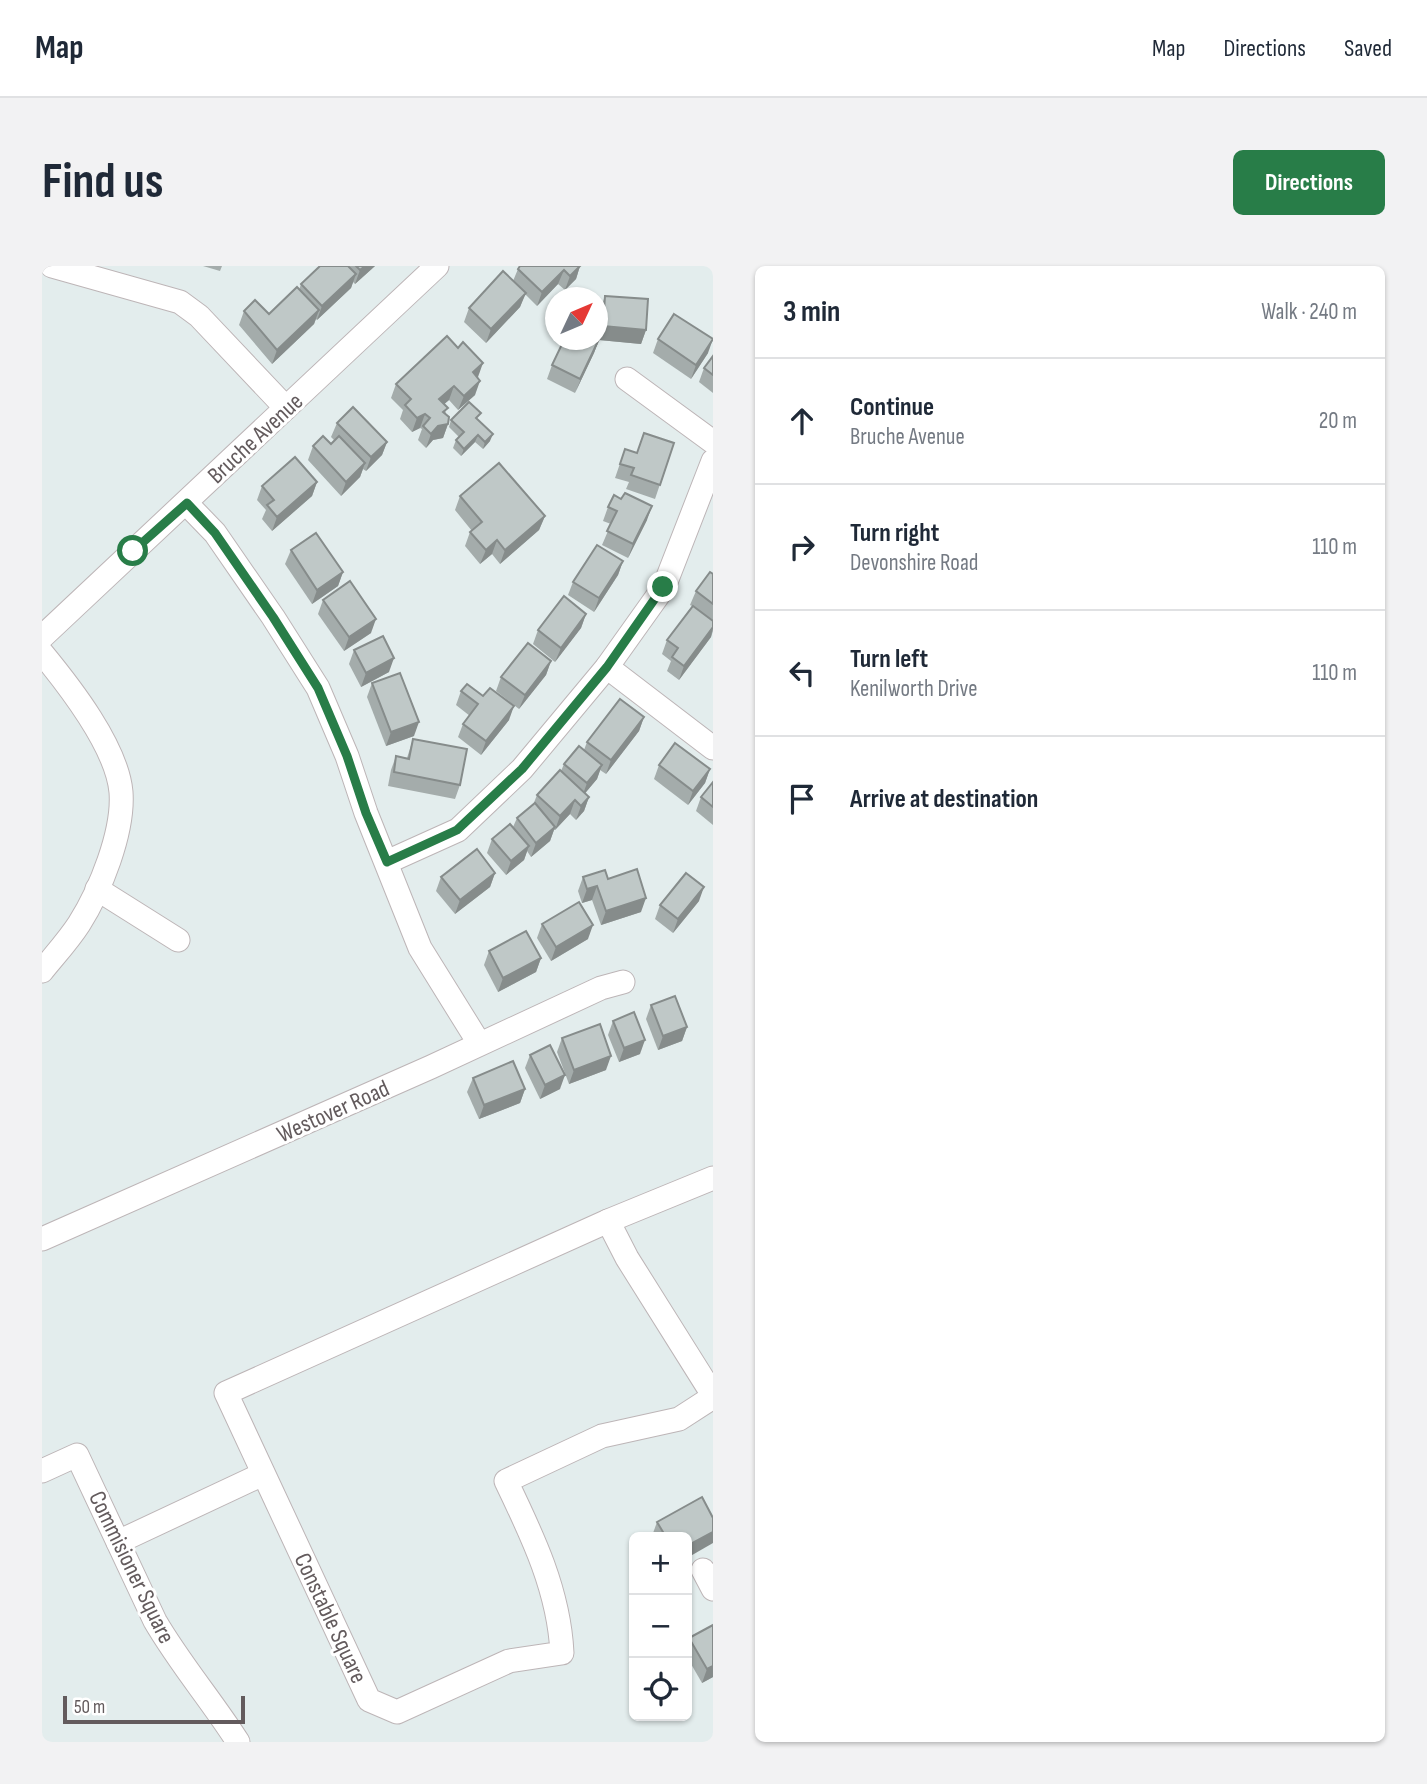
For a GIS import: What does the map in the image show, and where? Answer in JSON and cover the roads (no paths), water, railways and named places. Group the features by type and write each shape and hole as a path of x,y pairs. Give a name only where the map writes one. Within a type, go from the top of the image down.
{"street":[{"path":"52,266 180,302 199,316 286,408"},
{"name":"Bruche Avenue","path":"42,637 437,266"},
{"path":"627,379 713,442"},
{"path":"387,862 457,830 522,769 607,667 663,587 713,461"},
{"path":"187,503 215,533 318,688 347,756 366,813 420,948 479,1043"},
{"path":"42,653 75,693 110,755 121,792 117,831 97,889 78,925 42,971"},
{"path":"607,667 713,748"},
{"path":"97,889 178,940"},
{"name":"Westover Road","path":"42,1239 431,1067 601,988 623,982"},
{"path":"608,1221 713,1178"},
{"name":"Constable Square","path":"608,1221 627,1258 713,1396 679,1419 603,1436 506,1481 547,1572 558,1611 562,1653 509,1661 397,1712 369,1700 226,1394 608,1221"},
{"name":"Commisioner Square","path":"42,1471 77,1455 170,1648 237,1742"},
{"path":"118,1542 262,1474"}]}
